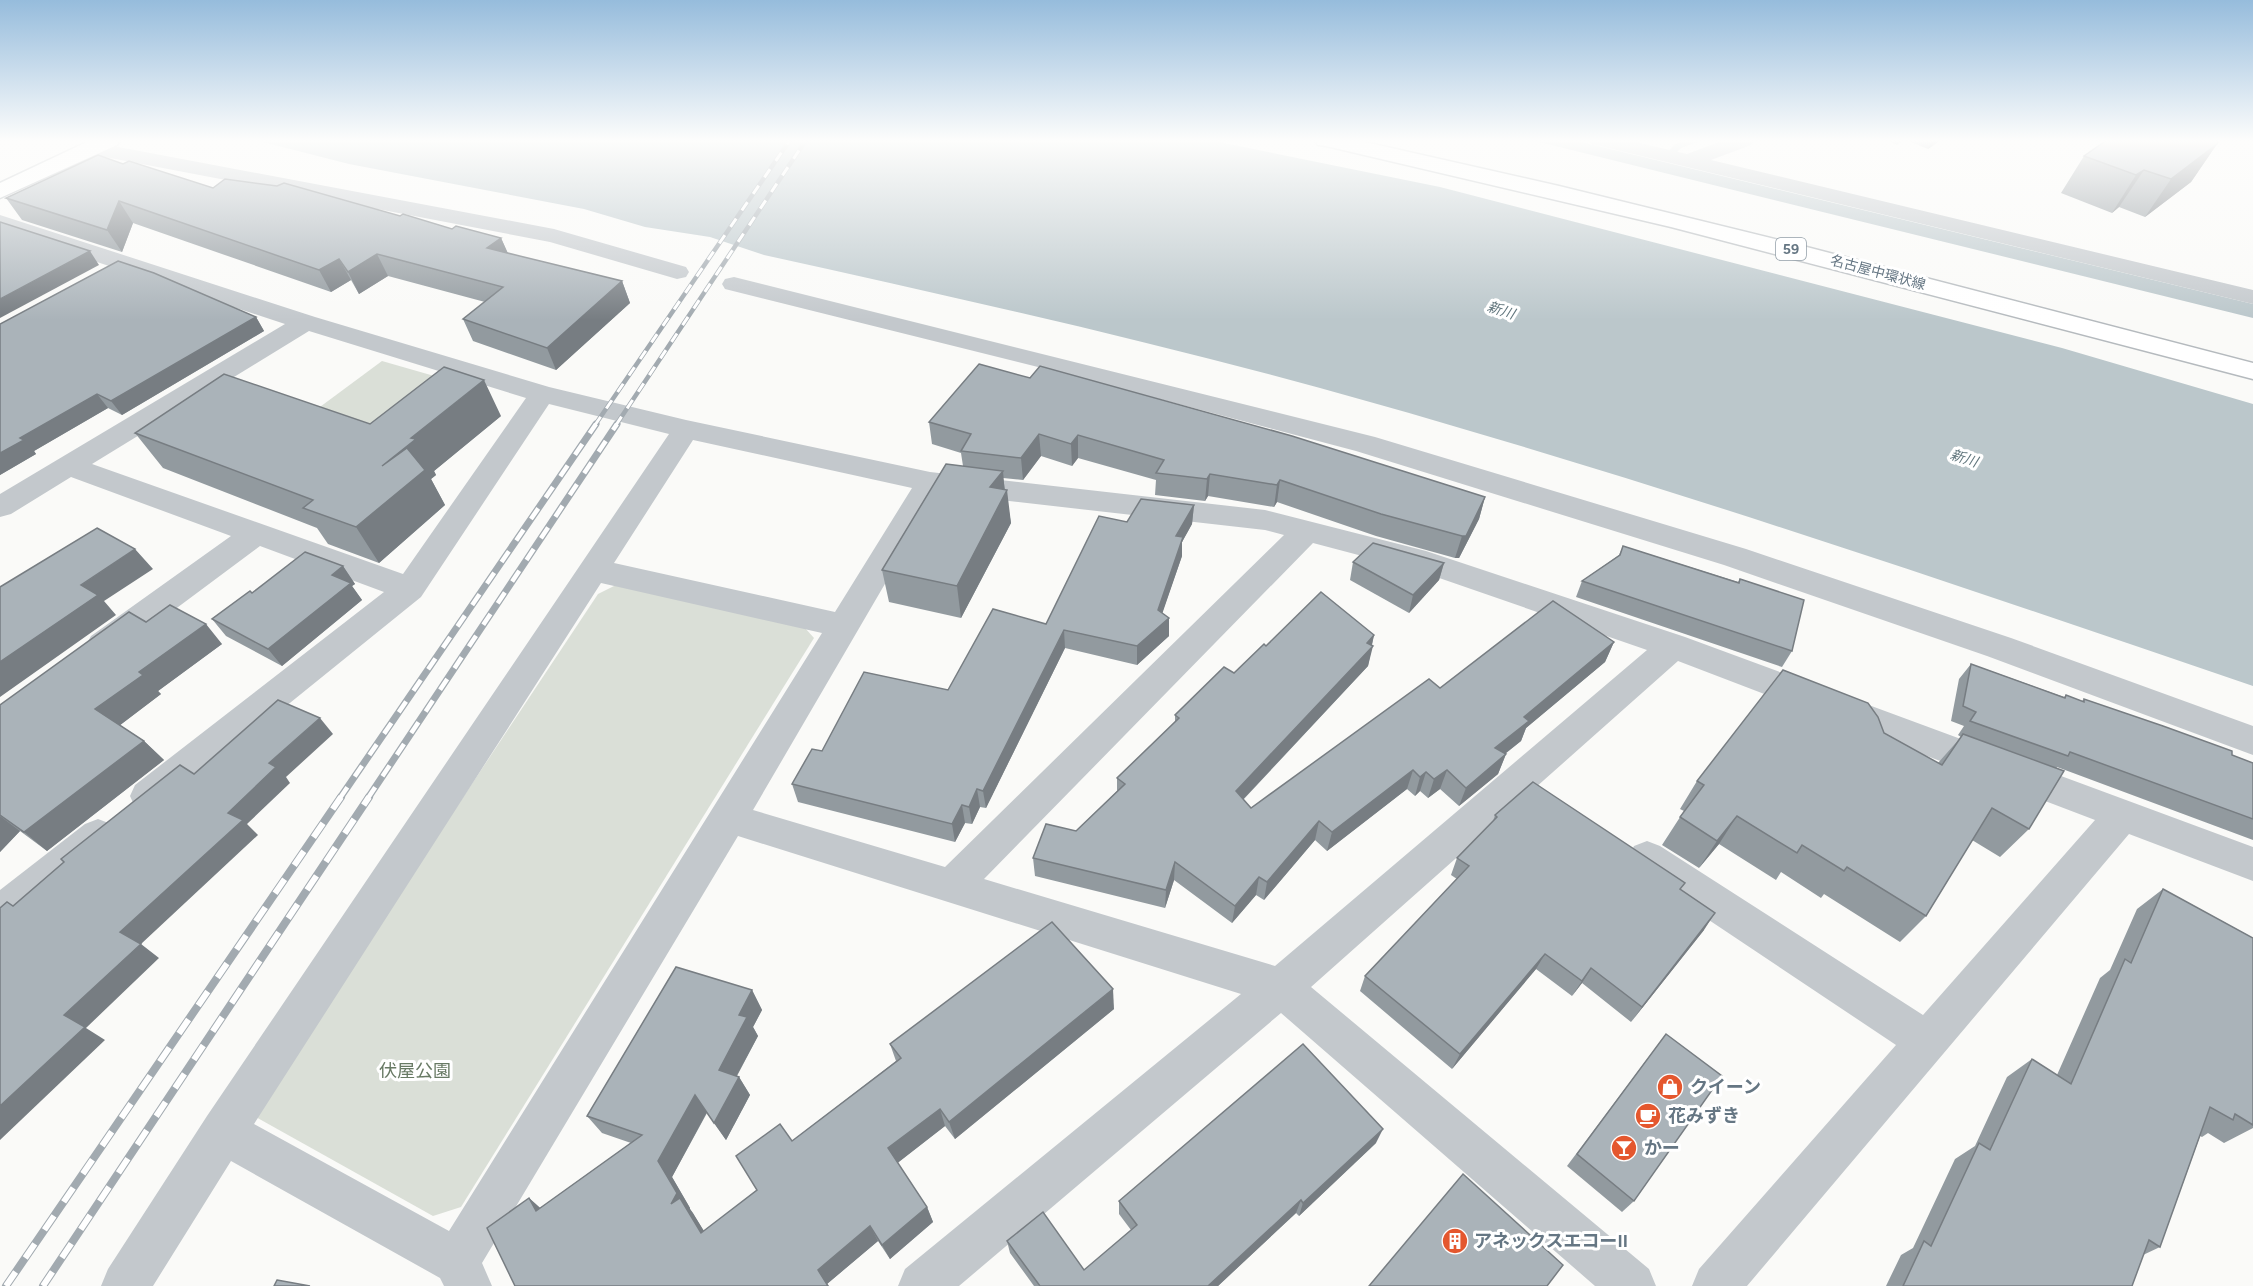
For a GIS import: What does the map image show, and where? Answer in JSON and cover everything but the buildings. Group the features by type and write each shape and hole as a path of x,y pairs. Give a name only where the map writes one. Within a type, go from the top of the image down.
{"main road":[{"name":"名古屋中環状線","path":"1589,200 1810,254 2253,371"}],"street":[{"path":"377,200 554,236 677,272"},
{"path":"1851,200 2253,297"},
{"path":"0,222 306,322 542,394 686,429 930,482 1265,520 1426,562 1673,645 2253,864"},
{"path":"94,280 125,263"},
{"path":"734,284 1054,363 1365,444 1735,557 1999,647 2253,741"},
{"path":"0,507 306,322"},
{"path":"0,913 410,589 542,394"},
{"path":"125,1286 223,1132 686,429"},
{"path":"69,466 254,535 410,589"},
{"path":"223,1132 463,1274 729,818 930,482"},
{"path":"951,886 1307,531"},
{"path":"75,664 254,535"},
{"path":"594,570 843,626"},
{"path":"922,1286 1281,987 1538,787 1673,645"},
{"path":"1716,1286 2123,814"},
{"path":"729,818 1281,987 1632,1286"},
{"path":"1621,841 1926,1041"}],"green space":[{"path":"382,361 469,386 390,450 301,421"},
{"name":"伏屋公園","path":"616,585 805,628 814,638 461,1207 433,1216 252,1115 598,594"}],"water":[{"name":"新川","path":"537,200 1490,200 2062,348 2253,404 2253,686 1703,502 1370,402 1219,361 764,255 710,237 645,227 584,209"},
{"path":"1774,200 1822,200 2253,304 2253,318"}],"railway":[{"path":"595,425 749,200"},
{"path":"616,425 766,200"},
{"path":"340,798 596,424"},
{"path":"368,798 617,424"},
{"path":"6,1286 341,797"},
{"path":"43,1286 369,797"}],"place":[{"name":"クイーン","path":"1670,1087"},
{"name":"花みずき","path":"1648,1116"},
{"name":"かー","path":"1624,1148"},
{"name":"アネックスエコーII","path":"1455,1241"}]}
